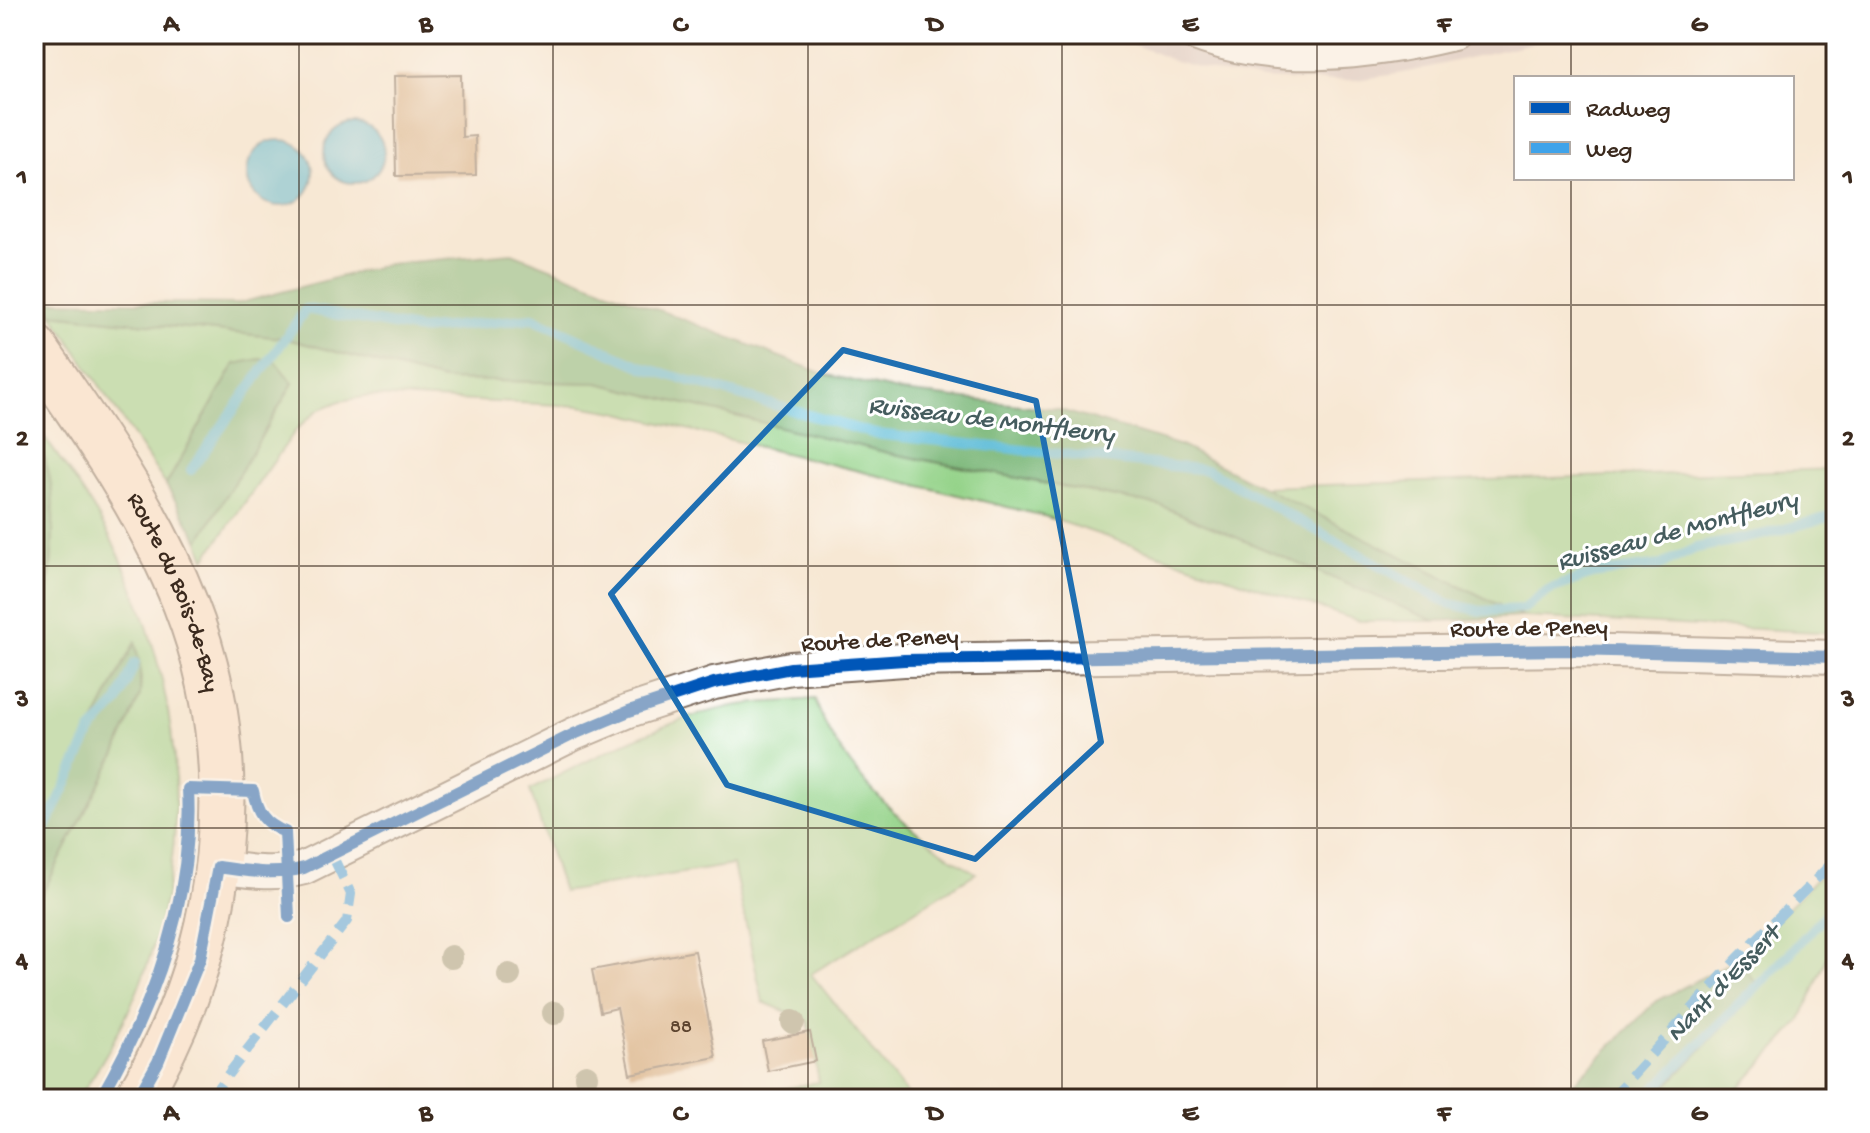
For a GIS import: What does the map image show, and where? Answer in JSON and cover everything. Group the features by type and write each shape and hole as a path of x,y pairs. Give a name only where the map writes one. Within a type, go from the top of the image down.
{"main road":[{"name":"Route du Bois-de-Bay","path":"34,347 109,459 151,531 185,602 207,670 218,744 223,790 218,867"},
{"path":"137,1099 158,1062 200,959 218,867"}],"street":[{"path":"1195,34 1215,42 1248,48 1315,53 1368,50 1453,34"},
{"name":"Route de Peney","path":"218,867 265,873 304,868 574,734 629,711 714,683 791,668 904,660 1573,650 1836,657"}],"highlighted area":[{"path":"843,350 1036,401 1101,742 975,859 727,785 611,594"}],"shaded area":[{"path":"1115,34 1570,34 1404,73 1355,80 1308,81 1262,79 1216,72 1175,61"}],"green space":[{"path":"512,253 824,374 902,392 1057,409 1181,446 1523,617 1435,621 1162,506 889,453 598,383 443,380 283,338 52,314 49,301 236,304 388,264"},
{"path":"52,314 283,338 443,380 598,383 889,453 1162,506 1435,621 1359,621 1044,516 616,412 580,406 370,396 340,401 318,410 296,430 205,559 199,541 293,383 235,364 166,485"},
{"path":"259,359 274,360 293,383 199,541 166,485 235,364"},
{"path":"34,423 97,515 127,573 152,641 168,709 175,776 174,843 163,908 144,973 116,1037 78,1099 34,1099 34,909 117,751 140,695 141,678 135,643 75,767 34,839 34,633 47,595 53,527 50,483"},
{"path":"34,438 43,454 50,478 53,523 46,596 34,633"},
{"path":"1836,469 1836,633 1523,617 1261,487"},
{"path":"135,642 140,666 140,695 117,751 34,909 34,839 56,808"},
{"path":"815,699 841,751 881,799 928,840 976,873 811,974 911,1099 729,1099 819,1082 808,1021 763,1002 733,865 563,892 530,790 627,742 677,722 729,707"},
{"path":"1836,859 1836,937 1800,1022 1729,1099 1654,1099 1759,988 1737,959"},
{"path":"1737,959 1760,988 1654,1099 1558,1099 1655,1002"}],"water":[{"path":"354,123 365,125 375,132 382,142 382,164 375,174 365,181 354,183 343,181 333,174 326,164 324,153 326,142 333,132 343,125"},
{"path":"280,140 293,143 303,150 310,160 313,173 310,186 303,196 293,203 280,206 267,203 257,196 250,186 247,173 250,160 257,150 267,143"}],"building":[{"path":"461,75 462,137 475,136 476,175 396,176 394,76"},
{"path":"695,951 716,1057 630,1074 617,1008 600,1012 592,970"},
{"path":"810,1032 816,1061 768,1071 762,1041"}],"waterway":[{"name":"Ruisseau de Montfleury","path":"191,470 306,309 420,330 533,318 645,368 875,434 1208,470 1447,603 1481,611 1523,609 1548,590 1592,574 1661,565 1696,548 1766,534 1836,515"},
{"name":"Ruisseau de Montfleury","path":"34,853 91,732 118,702 135,663"},
{"name":"Nant d'Essert","path":"1645,1099 1836,903"}],"marked path":[{"path":"209,1099 347,921 351,894 332,855"},
{"path":"1611,1099 1737,959 1836,859"}],"cycle path":[{"path":"137,1099 158,1062 200,959 218,867 272,872 304,868 574,734 629,711 714,683 791,668 904,660 1573,650 1836,657"},
{"path":"100,1099 137,1026 166,950 184,871 188,789 253,791 263,816 285,832 289,917"}]}
